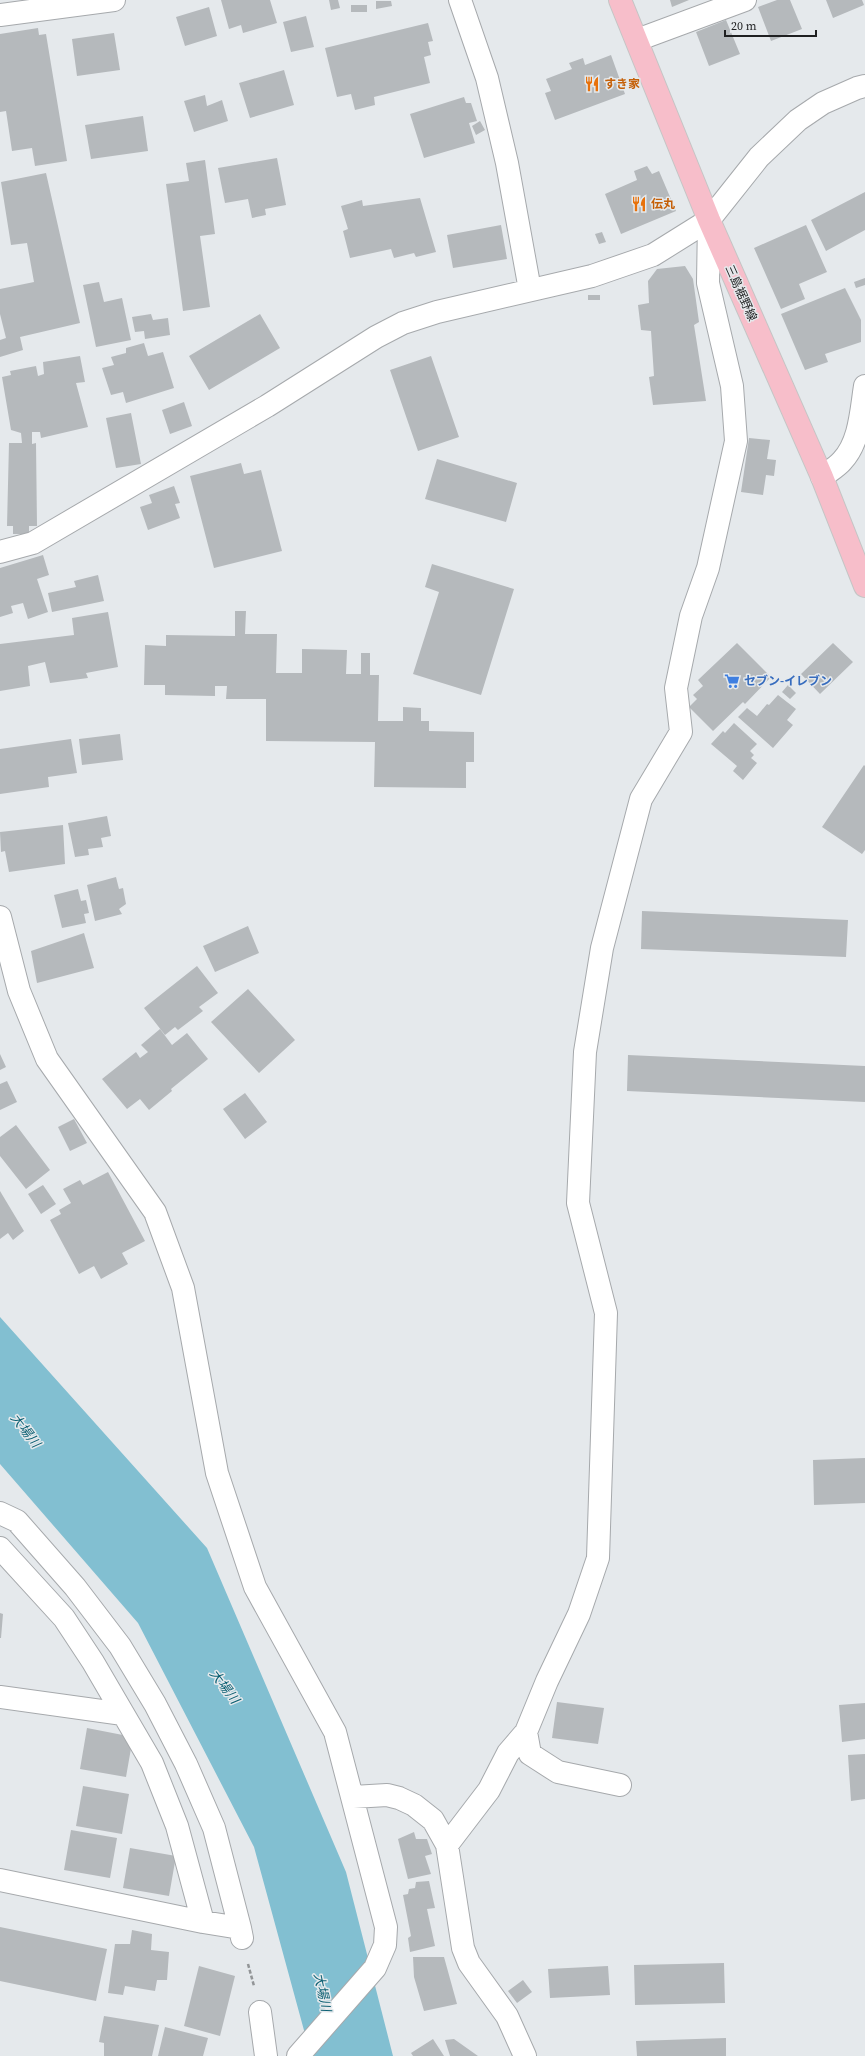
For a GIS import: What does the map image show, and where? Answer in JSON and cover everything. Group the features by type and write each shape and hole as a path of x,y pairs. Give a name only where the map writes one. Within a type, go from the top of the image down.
{"main road":[{"name":"三島裾野線","path":"620,0 709,220 822,477 865,586"}],"street":[{"path":"0,15 114,0"},
{"path":"460,0 487,78 507,163 530,290"},
{"path":"637,40 745,0"},
{"path":"0,552 34,543 267,406 376,337 404,323 437,312 592,276 653,255 709,220 759,157 798,120 823,103 865,86"},
{"path":"447,1845 488,1790 508,1753 526,1732 547,1681 579,1614 598,1558 606,1313 578,1203 585,1052 602,948 641,799 681,732 676,688 691,616 708,568 736,441 732,386 708,282 709,220"},
{"path":"822,477 842,461 850,449 856,434 865,387"},
{"path":"0,917 19,991 47,1059 155,1212 183,1288 217,1473 252,1579 336,1732 386,1927 385,1945 375,1968 298,2056"},
{"path":"0,1513 17,1521 75,1586 120,1646 155,1704 186,1764 214,1828 241,1933"},
{"path":"0,1548 64,1618 93,1662 152,1763 177,1826 203,1922"},
{"path":"0,1697 123,1714"},
{"path":"526,1732 530,1754 558,1772 620,1784"},
{"path":"353,1797 387,1795 399,1798 414,1805 432,1820 447,1845 463,1948 469,1963 507,2016 525,2056"},
{"path":"0,1880 203,1922 241,1933"},
{"path":"260,2012 266,2056"}],"path":[{"path":"241,1933 260,2012"}],"water":[{"name":"大場川","path":"0,1317 207,1548 346,1872 393,2056 311,2056 254,1847 138,1623 0,1464"}],"building":[{"path":"221,0 270,0 277,23 243,33 241,25 229,29"},
{"path":"329,0 338,0 340,8 331,10"},
{"path":"670,0 689,0 672,7"},
{"path":"777,0 790,0 802,29 771,41 758,7"},
{"path":"826,0 862,0 864,5 833,18"},
{"path":"376,1 391,1 392,6 376,9"},
{"path":"351,5 367,5 367,12 351,12"},
{"path":"209,7 217,36 185,46 176,17"},
{"path":"306,16 314,47 291,52 283,22"},
{"path":"726,20 740,54 709,66 696,32"},
{"path":"428,23 433,41 428,42 431,55 424,57 430,83 374,97 375,105 355,110 351,94 337,97 325,48"},
{"path":"38,28 39,35 46,34 67,161 35,166 32,148 12,151 6,111 0,112 0,34"},
{"path":"114,33 120,70 77,76 72,39"},
{"path":"611,55 625,94 555,120 545,93 551,91 546,79 572,69 569,63 583,58 585,65"},
{"path":"284,70 294,105 250,118 239,83"},
{"path":"205,95 207,106 222,100 228,121 194,132 184,101"},
{"path":"464,97 466,103 471,103 477,121 469,123 475,143 424,158 410,114"},
{"path":"143,116 148,151 91,159 85,125"},
{"path":"480,121 485,130 476,135 472,126"},
{"path":"277,158 286,205 265,209 266,215 252,218 248,199 225,203 218,168"},
{"path":"205,160 215,234 200,236 210,307 183,311 166,184 189,181 186,163"},
{"path":"647,166 652,174 659,171 676,211 621,234 605,194 637,180 634,171"},
{"path":"46,173 80,323 20,337 23,350 0,357 0,340 6,338 0,314 0,289 34,282 27,243 11,245 1,182"},
{"path":"865,192 865,230 826,251 811,220"},
{"path":"420,198 436,252 416,257 414,253 394,258 391,249 350,258 343,231 348,229 341,206 362,200 363,206"},
{"path":"501,225 507,259 453,268 447,235"},
{"path":"806,225 827,272 799,284 805,299 781,309 754,248"},
{"path":"602,232 606,242 599,244 595,234"},
{"path":"685,266 693,279 699,322 694,325 706,401 653,405 649,377 654,376 651,331 641,330 638,305 649,303 648,281 657,269"},
{"path":"865,278 865,285 856,288 854,282"},
{"path":"99,282 104,302 122,298 131,340 96,347 83,285"},
{"path":"845,288 861,320 861,342 825,354 828,362 805,370 781,314"},
{"path":"588,295 600,295 600,300 588,300"},
{"path":"151,314 153,320 168,318 170,335 145,339 144,331 135,332 132,317"},
{"path":"260,314 280,348 209,390 189,356"},
{"path":"144,343 148,356 163,352 174,388 126,403 123,392 111,395 102,368 114,365 111,357 126,353 126,348"},
{"path":"80,356 85,382 76,383 88,427 41,438 40,432 32,432 32,444 36,443 37,526 29,526 29,534 13,534 13,526 7,526 9,443 22,443 21,433 11,430 2,377 11,375 10,371 36,366 38,376 44,374 43,362"},
{"path":"431,356 459,437 418,451 390,370"},
{"path":"184,402 192,426 170,434 162,410"},
{"path":"131,413 141,464 116,468 106,418"},
{"path":"749,438 770,440 767,459 776,460 774,476 766,475 763,495 741,492"},
{"path":"437,459 517,483 506,522 425,499"},
{"path":"241,463 244,474 261,470 282,551 214,568 190,476"},
{"path":"174,486 180,503 175,504 180,518 148,530 140,507 152,503 149,495"},
{"path":"43,555 49,575 37,579 48,612 28,619 23,603 11,606 13,613 0,617 0,568"},
{"path":"432,564 514,589 481,695 413,674 439,592 425,587"},
{"path":"98,575 104,601 52,612 48,593 76,587 74,581"},
{"path":"235,611 246,611 245,634 277,634 276,673 302,673 302,649 347,650 346,674 361,674 361,653 370,653 370,675 379,675 378,721 403,721 403,707 421,708 421,721 429,721 429,731 474,732 474,762 466,762 466,788 374,787 375,742 266,741 266,699 226,699 227,686 215,686 215,696 165,695 165,685 144,685 145,645 166,646 166,635 235,636"},
{"path":"108,612 118,667 86,673 88,678 50,683 45,662 28,666 30,686 0,691 0,644 74,635 72,618"},
{"path":"737,643 771,677 745,704 743,702 713,731 689,707 697,699 693,695 703,686 698,680"},
{"path":"833,643 853,662 820,694 801,674"},
{"path":"788,685 796,693 790,699 782,692"},
{"path":"778,695 796,709 787,720 793,725 773,748 738,717 747,708 757,716 767,704 769,705"},
{"path":"734,723 757,744 750,751 754,755 751,758 757,763 743,780 733,771 737,766 711,744 723,731 725,733"},
{"path":"120,734 123,760 82,765 79,739"},
{"path":"71,739 77,773 48,777 49,787 0,794 0,749"},
{"path":"864,765 865,850 862,854 822,827"},
{"path":"107,816 111,836 101,838 103,847 88,849 89,855 75,857 68,823"},
{"path":"63,825 65,864 9,872 5,851 1,852 0,832"},
{"path":"116,877 119,889 123,888 126,904 119,909 122,914 95,921 87,885"},
{"path":"78,889 81,901 86,900 89,913 84,914 86,923 62,928 54,895"},
{"path":"642,911 848,920 846,957 641,949"},
{"path":"248,926 259,953 215,972 203,946"},
{"path":"84,933 94,968 37,983 31,951"},
{"path":"197,966 218,993 199,1007 203,1011 178,1030 175,1027 165,1035 144,1008"},
{"path":"248,989 295,1040 259,1073 211,1022"},
{"path":"160,1029 172,1045 187,1033 208,1059 171,1089 172,1091 149,1110 140,1099 127,1109 102,1079 136,1052 140,1058 148,1052 141,1045"},
{"path":"0,1054 6,1067 0,1070"},
{"path":"628,1055 865,1066 865,1102 627,1091"},
{"path":"7,1081 17,1102 0,1110 0,1084"},
{"path":"245,1093 267,1122 245,1139 223,1109"},
{"path":"74,1119 87,1143 70,1151 58,1127"},
{"path":"16,1125 50,1170 26,1189 0,1156 0,1137"},
{"path":"108,1172 145,1241 122,1253 128,1264 101,1279 94,1266 79,1274 50,1220 61,1214 59,1210 71,1203 63,1189 80,1180 83,1185"},
{"path":"43,1185 56,1204 41,1214 28,1194"},
{"path":"0,1191 24,1231 13,1240 8,1233 0,1239"},
{"path":"865,1458 865,1503 814,1505 813,1460"},
{"path":"0,1613 3,1614 1,1638 0,1638"},
{"path":"557,1702 604,1708 598,1744 552,1738"},
{"path":"865,1703 865,1739 842,1742 839,1705"},
{"path":"87,1728 133,1737 126,1777 80,1769"},
{"path":"865,1754 865,1799 851,1801 848,1755"},
{"path":"83,1786 129,1794 122,1834 76,1826"},
{"path":"71,1830 117,1838 110,1878 64,1870"},
{"path":"414,1832 416,1839 427,1839 432,1854 425,1856 431,1874 408,1879 398,1839"},
{"path":"130,1848 176,1856 169,1896 123,1888"},
{"path":"429,1881 435,1908 427,1909 435,1946 410,1952 408,1938 411,1936 403,1895 408,1894 409,1889 415,1888 416,1882"},
{"path":"0,1927 107,1949 96,2001 0,1981"},
{"path":"132,1930 152,1934 151,1950 169,1952 167,1980 157,1980 155,1991 125,1986 123,1995 108,1993 115,1944 130,1944"},
{"path":"413,1957 444,1957 457,2004 424,2011 414,1977"},
{"path":"724,1963 725,2003 635,2005 634,1965"},
{"path":"199,1966 235,1976 220,2036 184,2026"},
{"path":"608,1966 610,1995 550,1998 548,1969"},
{"path":"523,1980 532,1992 517,2003 508,1991"},
{"path":"104,2016 159,2025 152,2056 104,2056 104,2043 99,2042"},
{"path":"165,2027 208,2038 203,2056 158,2056"},
{"path":"726,2038 726,2056 637,2056 636,2041"},
{"path":"433,2039 444,2056 413,2056 411,2053"},
{"path":"454,2039 478,2056 450,2056 445,2040"}],"place":[{"name":"すき家","path":"592,84"},
{"name":"伝丸","path":"639,204"},
{"name":"セブン-イレブン","path":"732,681"}]}
